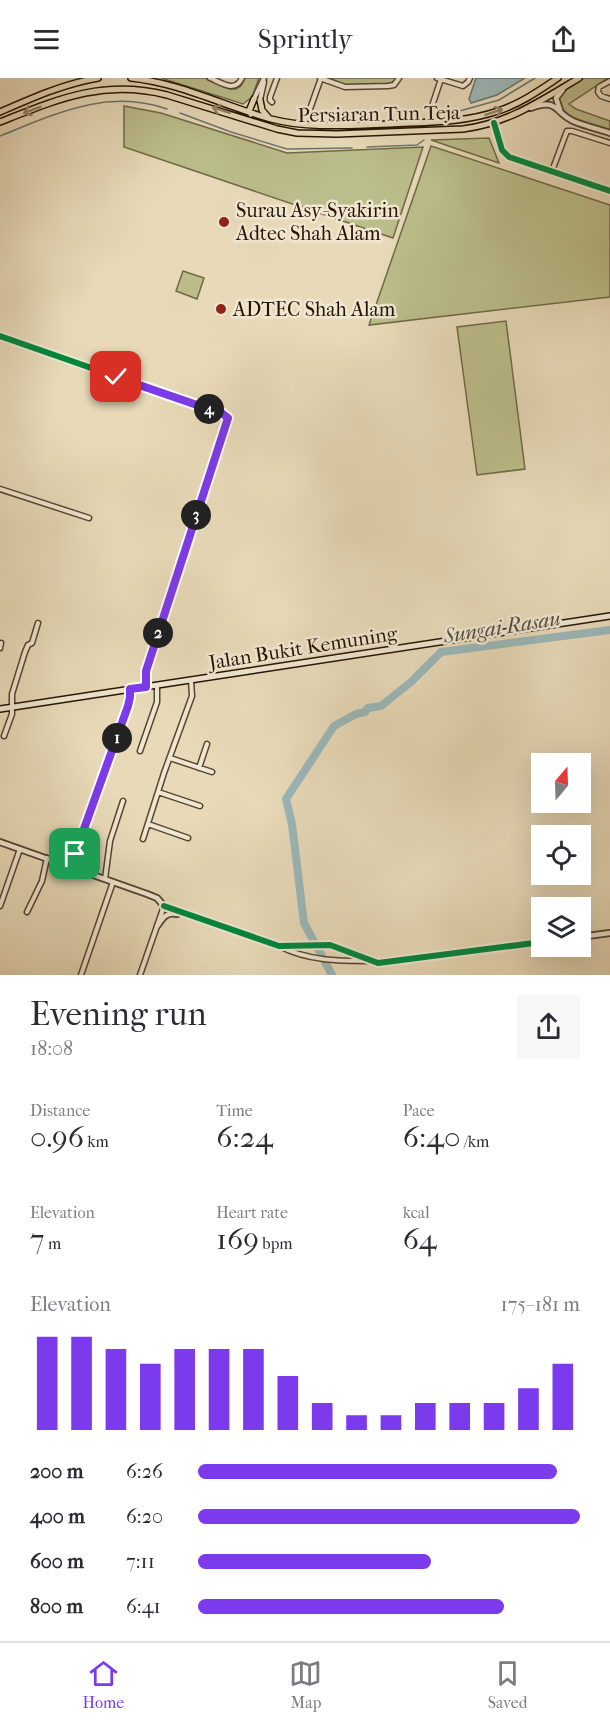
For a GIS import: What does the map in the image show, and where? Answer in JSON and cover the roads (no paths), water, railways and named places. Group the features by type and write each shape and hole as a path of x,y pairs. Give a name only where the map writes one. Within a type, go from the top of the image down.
{"main road":[{"path":"0,112 78,81 98,78"},
{"name":"Persiaran Tun Teja","path":"131,78 168,84 236,107 277,129 313,134 453,130 494,123 526,110 579,78"},
{"name":"Persiaran Tun Teja","path":"0,122 77,94 115,88 153,91 297,124 429,123 476,117 502,110 558,78"},
{"path":"236,107 257,99"},
{"path":"257,99 262,110 270,118"},
{"path":"251,115 257,99"},
{"name":"Jalan Bukit Kemuning","path":"0,709 610,616"}],"street":[{"path":"210,78 235,87 242,78"},
{"path":"272,102 270,97 277,78"},
{"path":"310,109 320,78 345,87 394,85 399,78"},
{"path":"433,103 439,79 463,86 470,78"},
{"path":"610,81 598,89 599,95 610,99"},
{"path":"560,110 556,98 566,86"},
{"path":"526,110 544,104 560,110 571,120 610,133"},
{"path":"494,123 502,150 509,157 610,190"},
{"path":"552,171 567,131 610,143"},
{"path":"0,336 223,414 228,418 146,671 146,687"},
{"path":"0,489 89,518"},
{"path":"4,736 12,714 12,694 25,652 28,645 32,643 38,622"},
{"path":"143,839 192,696 191,680"},
{"path":"140,751 157,702 157,685"},
{"path":"70,867 124,717 130,689"},
{"path":"199,768 207,744"},
{"path":"170,758 212,772"},
{"path":"158,792 200,806"},
{"path":"105,879 110,841 123,801"},
{"path":"148,824 188,838"},
{"path":"0,842 153,896 164,906 279,946 290,952 317,960 372,961"},
{"path":"0,906 20,849"},
{"path":"27,912 42,881 46,858"},
{"path":"81,975 113,882"},
{"path":"141,975 164,906"},
{"path":"158,925 169,913 194,917"},
{"path":"591,936 610,933"},
{"path":"279,946 330,945 378,963 531,943"}],"water":[{"path":"476,78 525,78 497,95 471,103 469,99"}],"waterway":[{"path":"456,112 499,100 535,78"},
{"path":"0,136 82,106 123,101 145,103 167,109"},
{"path":"180,113 287,149 352,148"},
{"path":"367,147 417,145 424,140"},
{"name":"Sungai Rasau","path":"332,975 304,923 292,824 286,799 334,726 356,714 365,712 368,708 381,706 411,682 441,652 610,630"}],"place":[{"name":"Surau Asy-Syakirin Adtec Shah Alam","path":"224,222"},
{"name":"ADTEC Shah Alam","path":"221,309"}]}
